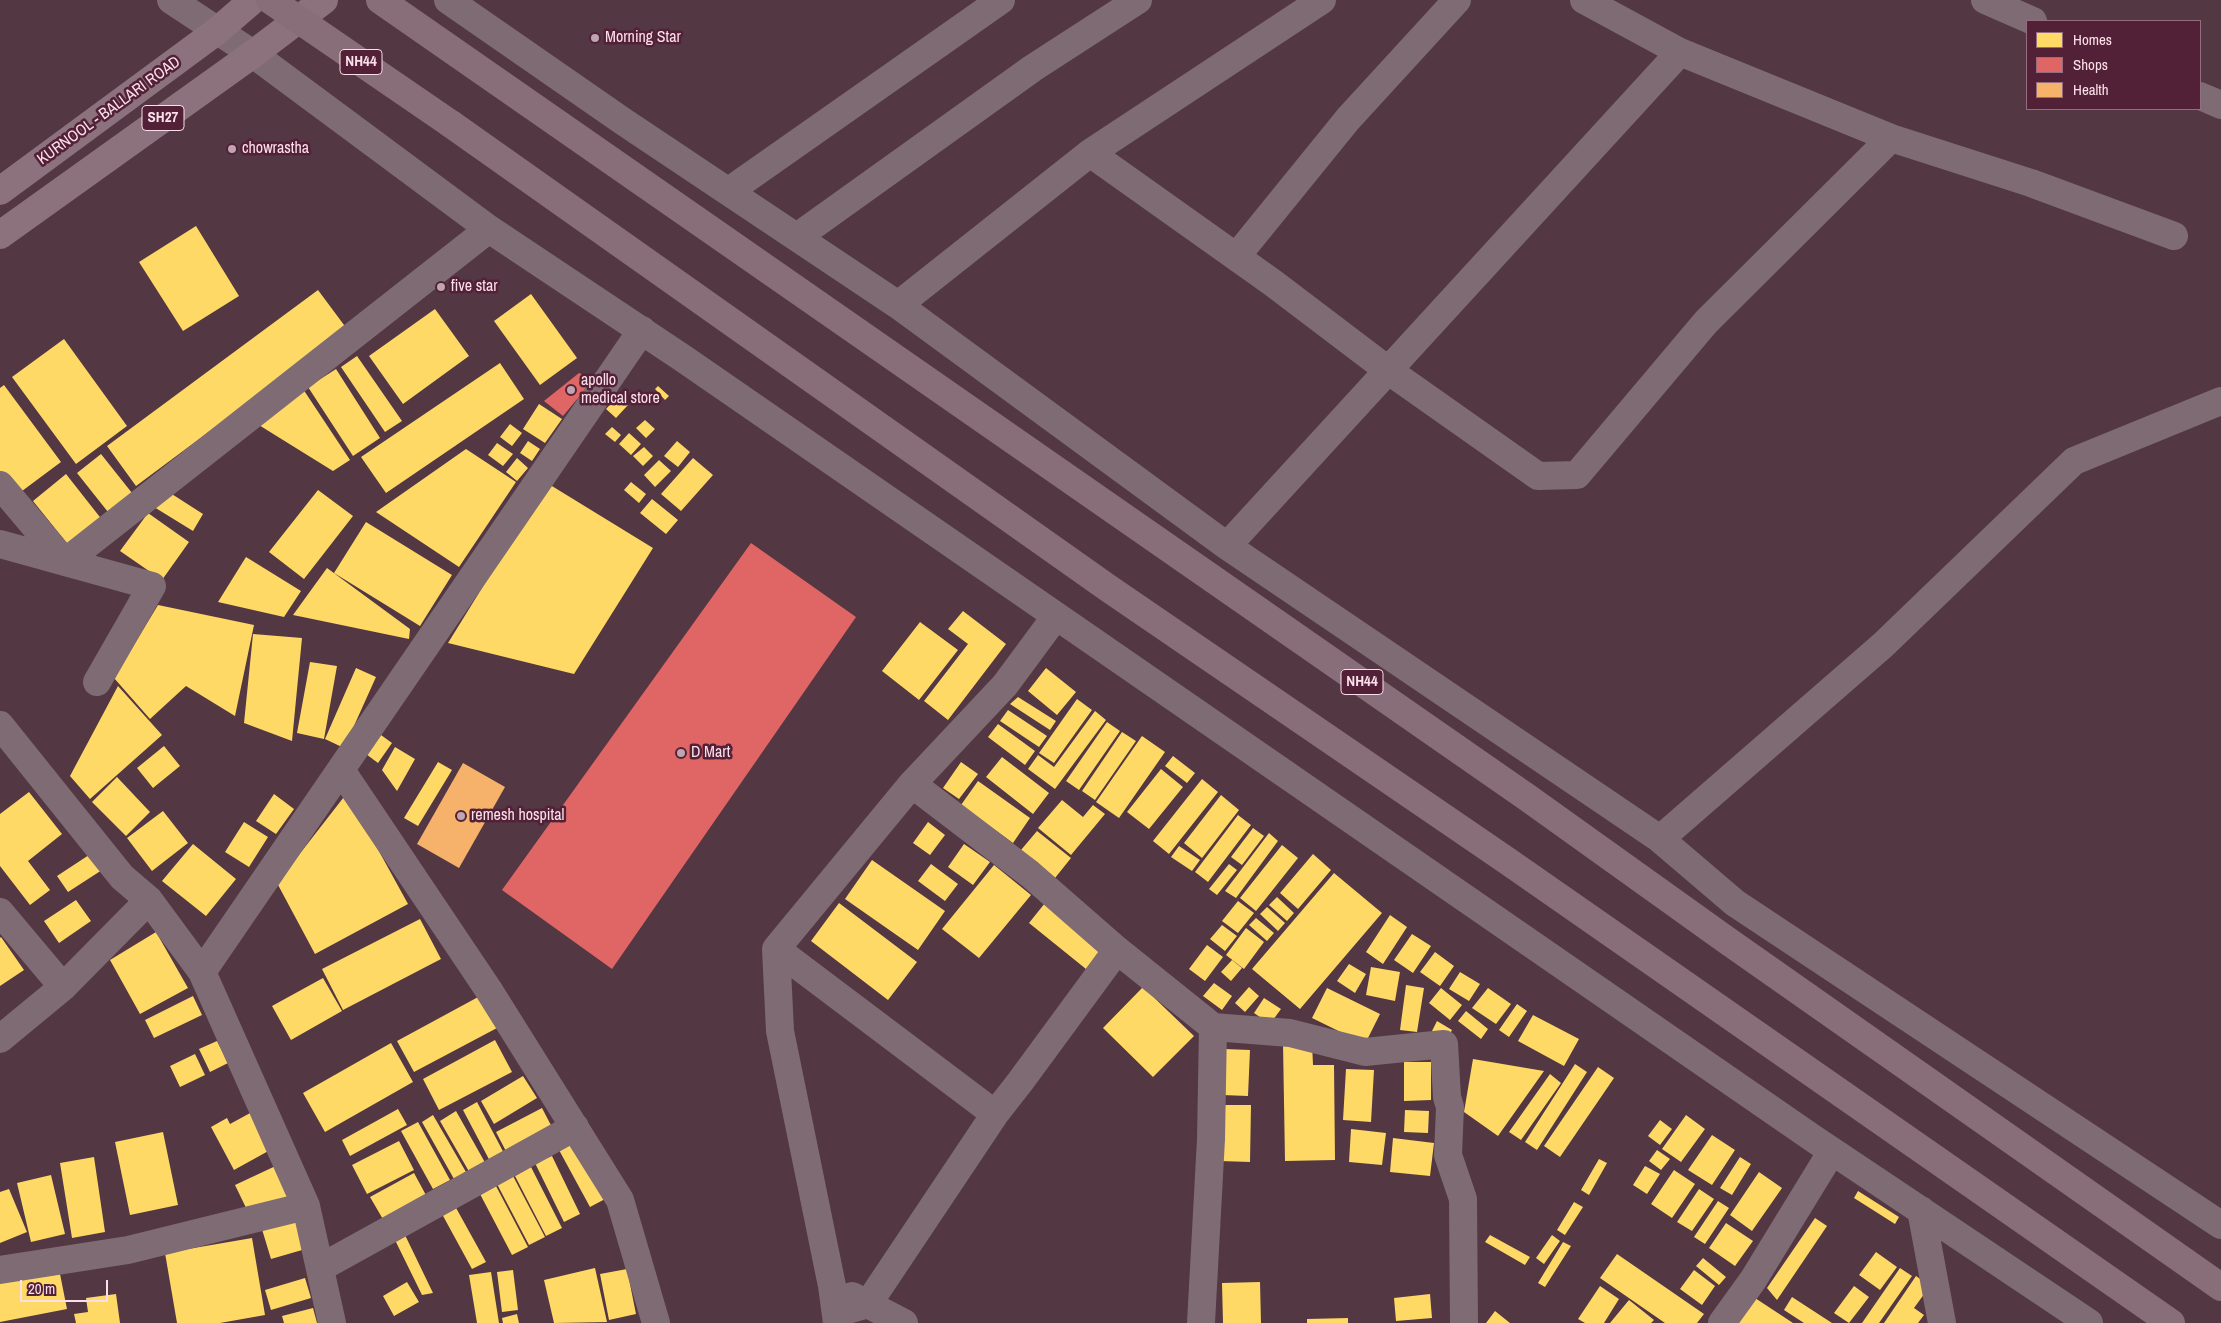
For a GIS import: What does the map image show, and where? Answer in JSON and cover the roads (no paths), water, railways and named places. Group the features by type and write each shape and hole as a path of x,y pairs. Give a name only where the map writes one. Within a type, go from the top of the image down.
{"highway":[{"name":"NH44","path":"270,0 451,124 1108,588 1498,854 2171,1323"},
{"name":"NH44","path":"380,0 1520,792 1717,933 2221,1287"}],"main road":[{"name":"SH27","path":"217,31 253,0"},
{"name":"SH27","path":"0,234 253,54 324,0"},
{"name":"KURNOOL - BALLARI ROAD","path":"0,191 217,31"}],"street":[{"path":"171,0 253,54 489,229 642,330 1832,1151 2089,1323"},
{"path":"448,0 728,192 898,305 1227,546 1660,839 1735,903 2221,1225"},
{"path":"728,192 1001,0"},
{"path":"797,237 1033,68 1138,0"},
{"path":"898,305 1090,152 1322,0"},
{"path":"1236,257 1348,118 1457,0"},
{"path":"1584,0 1680,52 1892,138 2030,183 2174,236"},
{"path":"1985,0 2030,20"},
{"path":"1227,546 1680,52"},
{"path":"2201,96 2221,105"},
{"path":"1090,152 1236,257 1389,371 1538,476 1578,475 1706,322 1892,138"},
{"path":"66,562 489,229"},
{"path":"202,972 642,330"},
{"path":"1660,839 1883,645 2074,461 2221,401"},
{"path":"0,484 66,562"},
{"path":"0,544 152,586 97,682"},
{"path":"1056,616 1005,685 912,784 776,949 780,1031 837,1318 868,1304 995,1114 1117,950"},
{"path":"0,725 122,877 149,900 202,972 306,1206 332,1323"},
{"path":"341,770 488,990 620,1200 656,1323"},
{"path":"912,784 1030,874 1117,950 1213,1027 1290,1033 1365,1052 1444,1044 1447,1097 1450,1107 1448,1155 1463,1199 1464,1323"},
{"path":"0,1040 63,988 149,900"},
{"path":"0,912 63,988"},
{"path":"776,949 995,1114"},
{"path":"1201,1323 1211,1139 1213,1027"},
{"path":"320,1268 575,1127"},
{"path":"1722,1323 1753,1280 1832,1151"},
{"path":"0,1270 128,1250 306,1206"},
{"path":"1920,1210 1942,1323"},
{"path":"832,1286 904,1323"}],"place":[{"name":"Morning Star","path":"595,38"},
{"name":"chowrastha","path":"232,149"},
{"name":"five star","path":"441,287"},
{"name":"apollo medical store","path":"571,390"},
{"name":"D Mart","path":"681,753"},
{"name":"remesh hospital","path":"461,816"}]}
